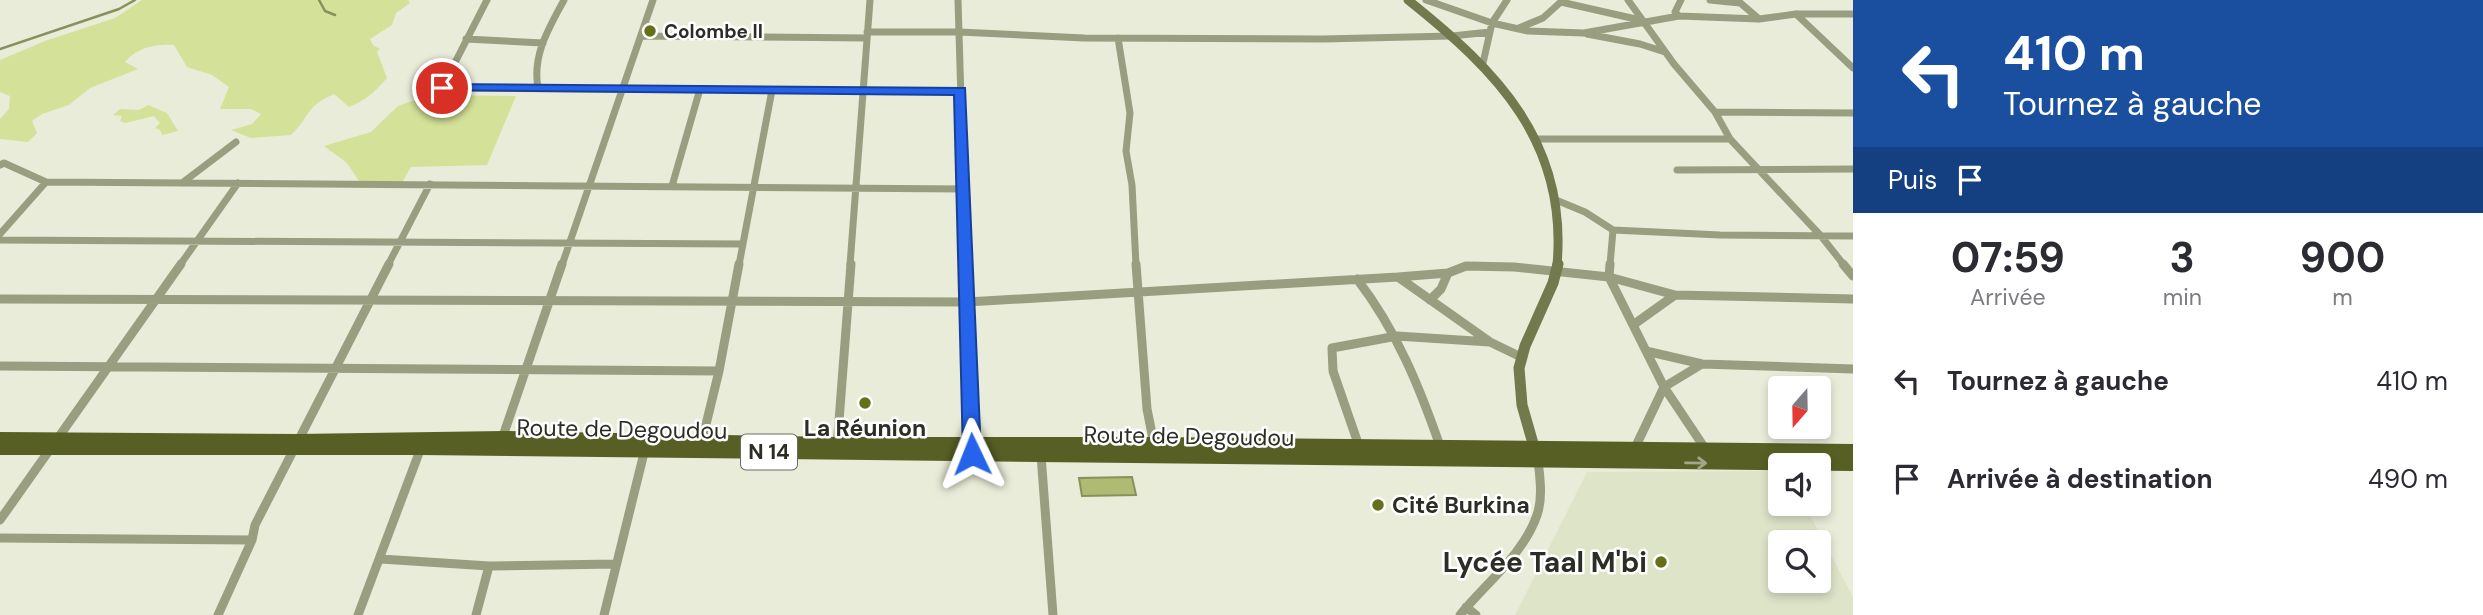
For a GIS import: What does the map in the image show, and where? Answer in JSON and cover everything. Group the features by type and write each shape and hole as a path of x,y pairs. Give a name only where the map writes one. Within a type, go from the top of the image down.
{"main road":[{"name":"Route de Degoudou","path":"0,439 295,445 501,443 837,449 972,449 1154,444 1361,452"},
{"name":"Route de Degoudou","path":"0,448 54,442"},
{"name":"Route de Degoudou","path":"972,449 1041,455 1361,452 1536,454"},
{"name":"N 14","path":"1631,456 1706,450 1853,451"},
{"name":"N 14","path":"1536,454 1853,464"}],"street":[{"path":"487,0 442,88 960,91"},
{"path":"538,88 534,73 543,43 564,0"},
{"path":"501,443 653,0"},
{"path":"837,449 870,0"},
{"path":"958,0 972,449"},
{"path":"1408,0 1483,64 1517,106 1551,178 1556,200 1557,272 1521,357 1519,383 1522,413 1536,454 1540,484 1537,515 1522,541 1463,611 1476,615"},
{"path":"1426,0 1518,29 1584,33 1665,52"},
{"path":"1483,64 1492,23 1507,0"},
{"path":"1628,0 1665,52 1715,112 1730,139 1821,236 1853,276"},
{"path":"1679,16 1675,12 1681,0"},
{"path":"1710,0 1738,1 1759,19"},
{"path":"1518,29 1543,18 1562,1 1643,21"},
{"path":"1584,33 1679,16 1759,19 1796,14 1853,14"},
{"path":"1796,14 1850,62 1853,68"},
{"path":"641,36 959,32 1118,38 1452,36 1490,32"},
{"path":"1118,38 1130,113 1126,151 1132,185 1136,290 1147,409 1154,444"},
{"path":"466,40 543,43"},
{"path":"672,186 700,89"},
{"path":"701,446 719,370 772,90"},
{"path":"1715,112 1851,112"},
{"path":"1534,139 1730,139"},
{"path":"182,183 236,142"},
{"path":"0,166 4,163 46,182 964,189"},
{"path":"1677,170 1853,169"},
{"path":"0,237 46,182"},
{"path":"0,520 238,183"},
{"path":"218,615 252,540 255,525 430,184"},
{"path":"1556,200 1585,212 1613,230 1853,236"},
{"path":"1613,230 1609,277 1664,387 1706,450"},
{"path":"0,237 197,241 743,244"},
{"path":"0,299 967,302 1136,290 1398,277 1448,273 1466,266 1514,267 1609,277 1675,295 1853,299"},
{"path":"1430,300 1441,289 1448,273"},
{"path":"1398,277 1490,342 1521,357"},
{"path":"1357,279 1397,336 1413,368 1443,453"},
{"path":"1633,325 1675,295"},
{"path":"1361,452 1334,371 1332,348 1397,336 1490,342"},
{"path":"1646,351 1702,364 1853,369"},
{"path":"1631,456 1664,387 1702,364"},
{"path":"0,366 719,370"},
{"path":"358,615 423,443"},
{"path":"604,615 614,564 646,445"},
{"path":"1041,455 1053,615"},
{"path":"0,538 252,540"},
{"path":"381,559 489,566 614,564"},
{"path":"475,615 489,566"}],"shaded area":[{"path":"142,0 408,0 410,3 396,13 392,25 370,39 373,45 380,49 377,52 387,78 383,83 349,107 334,94 324,99 312,108 291,135 251,138 231,130 252,124 261,114 251,109 220,109 229,87 212,75 187,67 174,45 167,45 154,46 135,53 125,62 138,69 90,88 69,105 42,114 32,121 37,133 28,142 0,139 0,119 9,109 10,96 0,92 0,60 45,41 115,18"},
{"path":"429,95 516,96 487,165 411,167 401,184 361,184 347,163 324,146 371,132 398,106"},
{"path":"148,105 167,113 178,131 162,135 160,130 155,128 160,123 154,116 125,123 120,121 122,116 113,115 120,109 139,110"},
{"name":"Lycée Taal M'bi","path":"1768,471 1768,516 1810,516 1818,530 1768,530 1768,593 1831,593 1831,555 1853,597 1853,615 1515,615 1587,472"},
{"path":"1132,477 1136,495 1082,496 1079,478"}],"waterway":[{"path":"0,49 119,9 135,0"},
{"path":"319,0 325,11 335,15"}],"place":[{"name":"Colombe II","path":"650,31"},
{"name":"La Réunion","path":"865,403"},
{"name":"Cité Burkina","path":"1378,505"},
{"name":"Lycée Taal M'bi","path":"1661,562"}],"route":[{"path":"442,88 960,91 972,454"}]}
